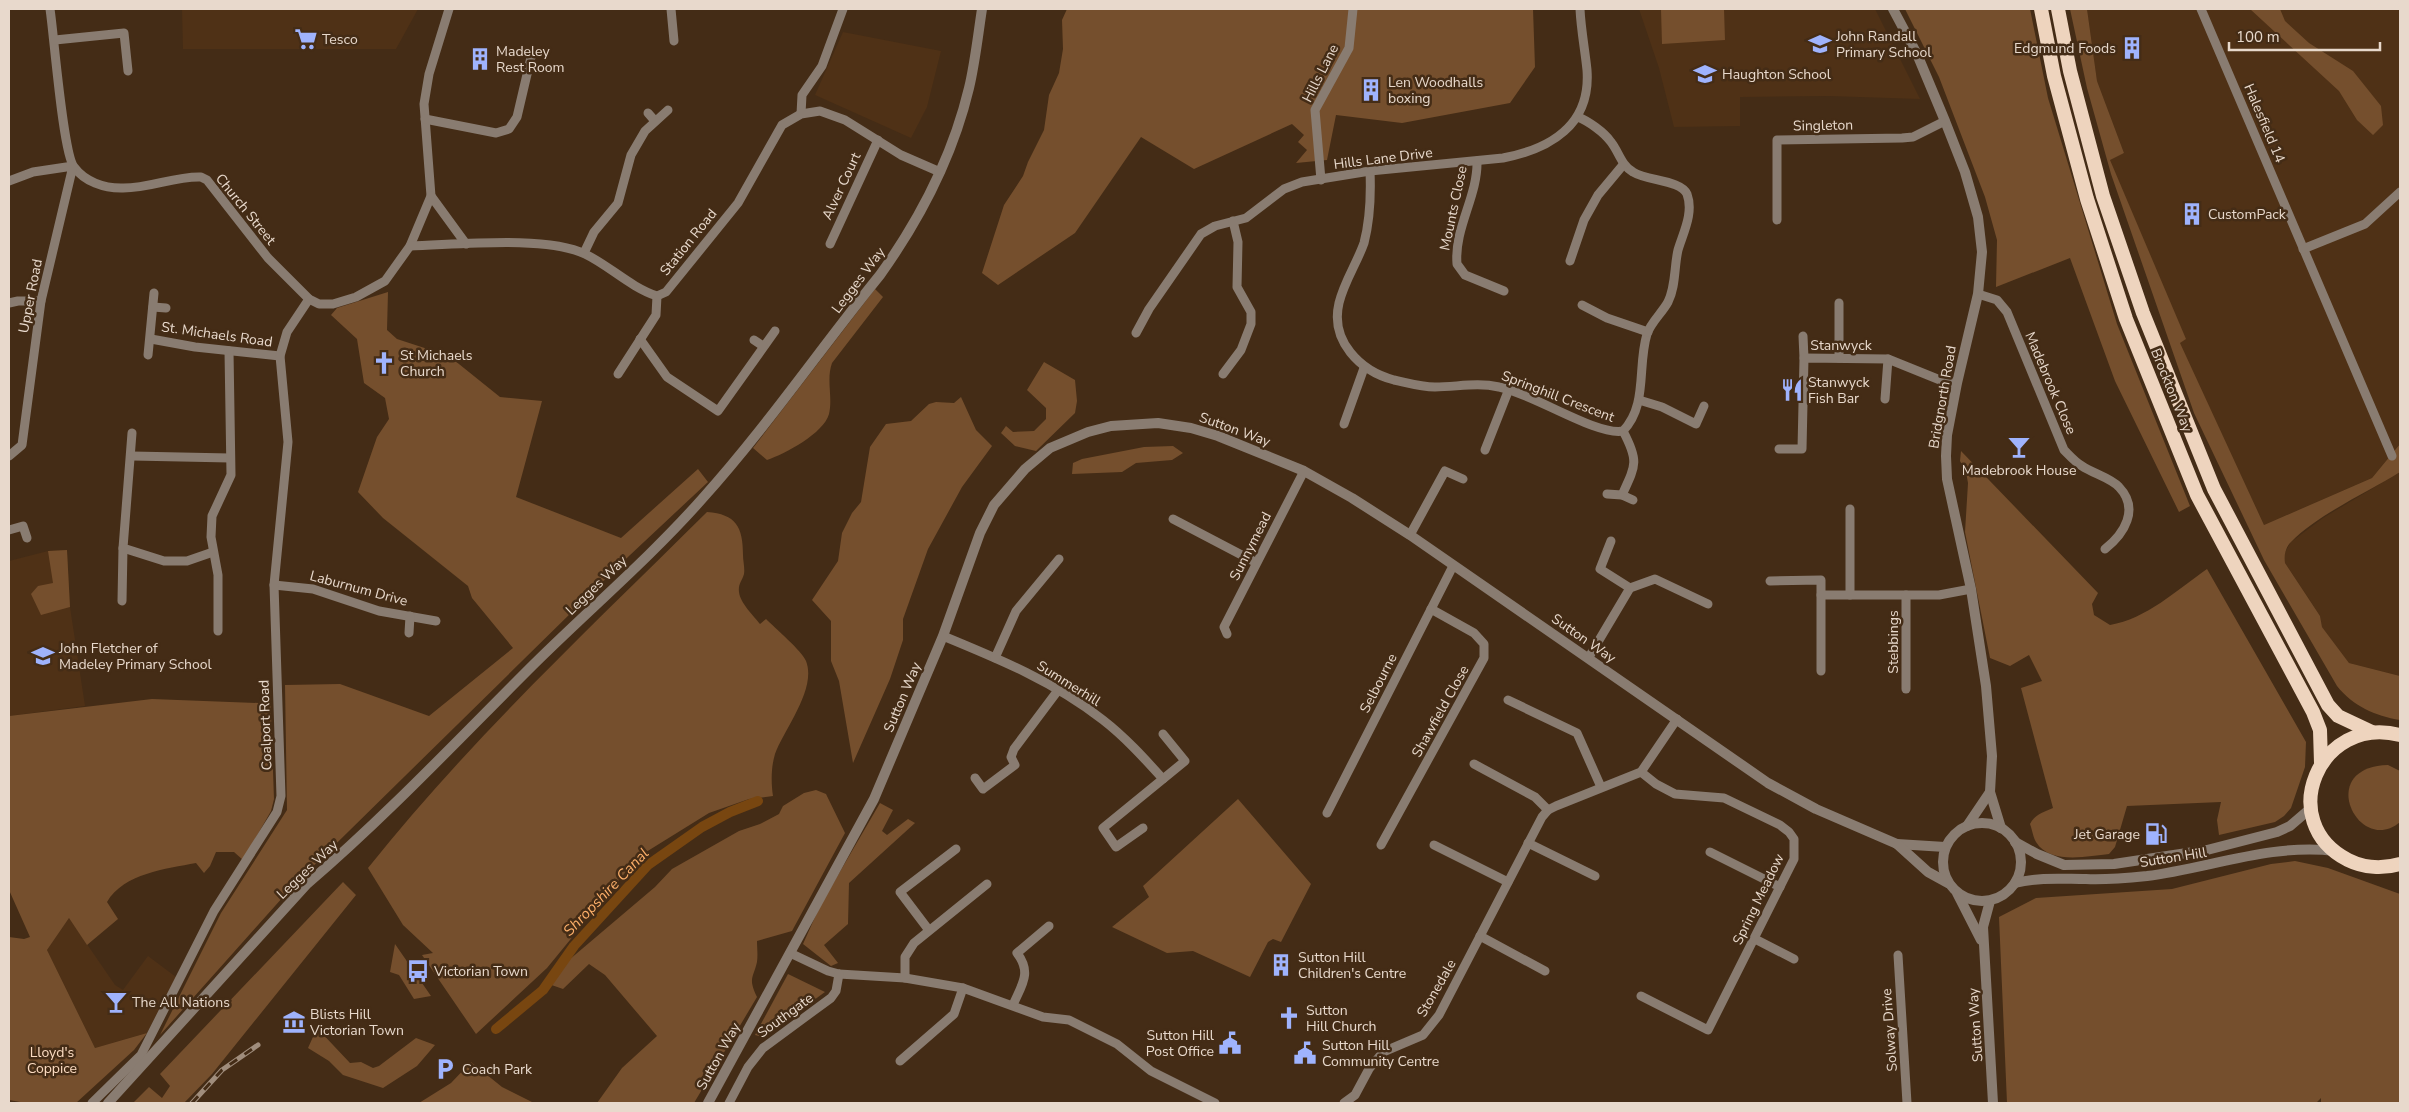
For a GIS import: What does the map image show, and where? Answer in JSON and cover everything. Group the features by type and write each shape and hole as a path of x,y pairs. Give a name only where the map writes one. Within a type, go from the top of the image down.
{"highway":[{"name":"Brockton Way","path":"2040,9 2054,76 2087,199 2126,319 2197,495 2313,712 2320,730 2321,763"},
{"name":"Brockton Way","path":"2058,9 2070,72 2103,196 2143,313 2214,489 2328,705 2338,716 2372,732"},
{"path":"2400,736 2372,732 2340,743 2321,763 2313,782 2311,808 2320,834 2334,851 2352,862 2400,876"},
{"path":"2374,867 2400,864"}],"street":[{"path":"9,181 34,172 73,166 66,137 50,9"},
{"path":"309,299 319,304 333,304 372,290 385,281 410,246 431,196 424,104 429,74 449,9"},
{"path":"671,9 674,42"},
{"path":"843,9 822,66 802,95 801,114 820,111 845,120 901,155 940,172"},
{"name":"Legges Way","path":"108,1103 307,884 343,853 432,769 528,669 702,500 885,269 927,198 956,132 969,88 982,9"},
{"name":"Hills Lane","path":"1321,180 1315,110 1349,48 1353,9"},
{"path":"1570,261 1584,220 1598,195 1623,165 1610,140 1585,120 1578,117 1583,105 1587,72 1580,9"},
{"name":"Bridgnorth Road","path":"1893,9 1917,54 1945,121 1965,172 1978,217 1982,252 1978,294 1947,435 1947,479 1971,589 1987,695 1992,756 1990,792 2001,828"},
{"name":"Halesfield 14","path":"2201,9 2392,456"},
{"path":"55,40 124,33 128,71"},
{"path":"425,119 496,133 509,129 517,117 532,53"},
{"path":"584,253 594,232 618,202 631,155 645,130 668,110"},
{"path":"648,114 655,121"},
{"name":"Station Road","path":"657,296 669,288 738,203 782,125 801,114"},
{"name":"Hills Lane Drive","path":"1136,332 1149,309 1196,240 1214,226 1246,218 1276,194 1289,187 1370,172 1524,154 1541,148 1565,130 1578,117"},
{"name":"Singleton","path":"1777,220 1777,140 1913,137 1945,121"},
{"name":"Alver Court","path":"830,244 878,140"},
{"name":"Mounts Close","path":"1477,160 1477,171 1462,223 1457,264 1465,274 1504,291"},
{"name":"Springhill Crescent","path":"1370,172 1370,203 1364,242 1343,292 1338,315 1342,340 1364,368 1392,380 1424,386 1486,384 1509,389 1604,430 1623,431 1634,418 1639,400 1642,356 1648,332 1671,294 1678,250 1687,226 1689,202 1684,190 1679,185 1641,176 1623,165"},
{"name":"Church Street","path":"73,166 85,178 102,186 121,188 143,188 201,176 207,180 268,258 309,299"},
{"name":"Upper Road","path":"9,456 22,444 41,301 73,166"},
{"path":"2303,249 2365,224 2400,192"},
{"path":"431,196 466,244"},
{"path":"1223,374 1241,350 1251,324 1251,312 1237,287 1238,242 1233,221"},
{"path":"410,246 541,243 584,253 634,286 657,296 656,315 618,374"},
{"name":"St. Michaels Road","path":"148,355 154,293"},
{"name":"Madebrook Close","path":"1978,294 1997,300 2006,312 2064,450 2080,465 2119,486 2129,507 2126,528 2105,549"},
{"name":"Coalport Road","path":"92,1103 141,1055 214,911 276,812 281,796 274,585 288,442 280,356 287,332 309,299"},
{"path":"9,303 41,301"},
{"path":"1838,303 1838,358"},
{"path":"1582,304 1608,318 1648,332"},
{"name":"St. Michaels Road","path":"153,307 166,308"},
{"path":"640,339 667,377 718,412 775,331"},
{"path":"1803,336 1804,358"},
{"name":"St. Michaels Road","path":"151,339 229,352 280,356"},
{"path":"754,340 764,346"},
{"path":"218,631 218,575 210,537 212,516 231,475 229,352"},
{"name":"Stanwyck","path":"1779,449 1802,449 1804,358 1888,359 1940,380 1957,383"},
{"path":"1885,399 1888,359"},
{"path":"1344,424 1364,368"},
{"path":"1485,450 1509,389"},
{"path":"1639,400 1662,407 1696,424 1704,406"},
{"name":"Sutton Way","path":"708,1103 874,799 943,636 980,533 994,505 1025,469 1056,445 1088,432 1110,426 1158,423 1191,428 1218,436 1304,471 1352,498 1410,536 1589,657 1768,783 1816,809 1897,844 1928,872 1948,883"},
{"path":"1622,495 1634,469 1635,459 1634,451 1623,431"},
{"path":"122,601 123,548 132,456 132,433"},
{"path":"132,456 230,458"},
{"name":"Sunnymead","path":"1227,634 1224,627 1304,471"},
{"path":"1410,536 1445,471 1463,479"},
{"path":"1607,494 1622,495 1633,500"},
{"path":"1850,509 1850,595"},
{"path":"1173,519 1256,562"},
{"path":"9,530 23,526 27,538"},
{"path":"1611,541 1600,568 1630,588"},
{"path":"123,548 164,561 187,561 213,552"},
{"path":"995,658 1016,610 1059,559"},
{"name":"Selbourne","path":"1327,813 1453,566"},
{"path":"1589,657 1630,588 1655,579 1708,604"},
{"path":"1770,581 1821,580 1821,671"},
{"name":"Laburnum Drive","path":"274,585 313,589 378,611 436,621"},
{"name":"Stebbings","path":"1821,595 1939,596 1971,589"},
{"name":"Stebbings","path":"1906,595 1906,689"},
{"name":"Shawfield Close","path":"1381,846 1484,658 1484,644 1474,633 1431,609"},
{"path":"409,633 410,616"},
{"name":"Summerhill","path":"943,636 995,658 1059,689 1102,719 1164,779"},
{"path":"975,778 983,789 1015,765 1010,756 1014,749 1059,689"},
{"path":"1508,700 1577,733 1601,787"},
{"path":"1474,764 1535,796 1548,810 1640,772 1677,719"},
{"path":"1143,828 1116,847 1103,828 1185,761 1163,734"},
{"name":"Spring Meadow","path":"1640,772 1656,784 1675,794 1724,798 1780,825 1794,839 1795,853 1755,939 1708,1030 1641,996"},
{"path":"1966,826 1986,824 2001,828 2015,842 2021,862 2015,883 2004,894 1990,901 1970,900 1956,893 1948,883 1942,863 1945,847 1952,836 1966,826 1990,792"},
{"name":"Sutton Hill","path":"2015,842 2050,861 2064,864 2114,864 2207,850 2277,832 2290,826 2311,808"},
{"name":"Stonedale","path":"1344,1103 1355,1095 1369,1069 1383,1052 1423,1034 1427,1030 1450,996 1528,843 1542,817 1548,810"},
{"path":"1528,843 1594,876"},
{"name":"Sutton Way","path":"1897,844 1945,847"},
{"path":"1434,846 1508,882"},
{"path":"928,929 900,892 956,850"},
{"name":"Sutton Hill","path":"2015,883 2044,878 2087,880 2146,876 2283,850 2334,851"},
{"path":"1710,852 1780,887"},
{"path":"905,978 906,957 909,949 928,929 986,884"},
{"name":"Sutton Way","path":"1956,893 1984,946"},
{"name":"Sutton Way","path":"1990,901 1983,927 1993,1103"},
{"path":"1013,1005 1026,970 1025,964 1017,953 1049,926"},
{"path":"1480,936 1545,971"},
{"path":"1755,939 1794,959"},
{"path":"790,953 828,971 839,974 905,978 962,988 1043,1017 1069,1020 1117,1044 1152,1071 1215,1103"},
{"name":"Solway Drive","path":"1898,955 1907,1103"},
{"name":"Southgate","path":"729,1103 748,1066 763,1048 831,998 836,991 839,974"},
{"path":"900,1061 954,1014 962,988"}],"shaded area":[{"path":"182,9 418,9 396,49 183,49"},
{"path":"1639,9 1875,9 1920,99 1829,96 1740,97 1740,126 1674,127 1659,68"},
{"path":"2087,9 2400,9 2400,444 2372,478 2264,525 2179,343 2185,339 2109,159 2124,153 2097,81"},
{"path":"843,32 941,51 927,107 911,138 815,95"},
{"path":"2400,472 2400,676 2349,663 2322,627 2320,616 2285,563 2284,554 2291,542 2323,518"},
{"name":"John Fletcher of Madeley Primary School","path":"67,550 70,607 85,706 9,716 9,561 48,551"},
{"path":"69,918 115,985 123,990 148,956 176,977 147,1033 95,1048 47,950"}],"green space":[{"path":"1067,9 1533,9 1535,67 1510,103 1402,123 1336,115 1327,160 1296,163 1307,150 1298,142 1304,135 1292,124 1194,169 1141,137 1075,233 998,285 982,273 1004,205 1023,176 1044,130 1049,95 1059,73 1063,49 1062,20"},
{"path":"1661,9 1724,9 1725,40 1662,44"},
{"path":"1905,9 2030,9 2048,98 2117,324 2190,506 2179,512 2115,381 2070,258 1996,287 1997,240 1985,197 1939,77"},
{"path":"2070,9 2087,9 2097,81 2124,153 2110,160 2186,339 2180,343 2264,525 2372,478 2400,444 2400,472 2314,522 2289,544 2286,549 2285,563 2320,616 2322,627 2349,663 2400,676 2400,720 2382,716 2365,709 2350,699 2337,686 2264,560 2194,413 2111,174 2087,88"},
{"path":"2250,9 2280,9 2285,21 2309,43 2353,71 2381,106 2383,125 2373,135 2357,120 2339,91"},
{"path":"875,289 883,297 832,363 830,369 830,408 826,421 803,442 767,460 753,448"},
{"path":"388,292 387,330 397,339 449,356 500,397 542,401 516,497 621,538 698,469 708,482 629,556 292,887 160,1035 221,913 287,810 285,685 340,684 429,716 513,648 472,598 468,586 383,518 358,492 377,437 389,419 385,398 364,383 357,339 331,315 337,308"},
{"path":"1044,362 1075,380 1077,401 1075,413 1036,451 1015,446 1001,433 1006,426 1013,432 1034,431 1046,419 1046,408 1027,390"},
{"path":"961,397 976,430 992,446 962,487 928,549 903,619 903,640 890,679 853,763 839,681 831,661 831,621 812,600 838,561 842,533 852,513 861,502 870,447 886,424 911,421 929,404 936,402 954,403"},
{"path":"1173,446 1183,453 1172,460 1136,463 1122,472 1072,474 1073,463 1082,459 1144,447"},
{"path":"1961,451 2098,593 2092,604 2094,615 2110,625 2136,617 2149,610 2207,569 2306,742 2305,767 2291,808 2284,816 2275,822 2219,835 2217,820 2221,802 2127,806 2115,847 2109,854 2070,857 2050,854 2042,849 2035,840 2030,824 2037,816 2053,808 2021,688 2042,681 2029,655 2010,666 1990,658 1965,532 1968,483 1966,472 1960,461"},
{"path":"707,512 717,513 731,519 739,530 743,545 744,574 739,592 745,605 760,624 766,619 794,646 806,661 808,672 807,684 803,696 775,754 772,775 773,796 749,799 709,813 638,857 547,968 476,1034 422,955 433,953 403,925 368,868 407,821 490,729"},
{"path":"67,550 70,607 41,615 31,594 38,586 53,583 48,551"},
{"name":"Lloyd's Coppice","path":"270,687 274,799 271,811 243,860 234,852 216,852 210,866 204,873 196,863 159,870 135,878 114,892 107,902 118,919 87,945 69,918 47,950 95,1048 147,1033 134,1050 76,1103 26,1103 9,1100 9,937 24,939 30,937 9,890 9,716 152,699 259,703"},
{"path":"2388,765 2400,771 2400,822 2385,830 2370,828 2359,820 2351,807 2348,793 2353,780 2366,769"},
{"path":"816,790 826,794 845,833 792,931 757,941 757,962 752,982 757,997 694,1103 597,1103 622,1068 657,1036 605,975 589,964 563,989 543,982 655,887 672,869 739,831 760,824 779,814 783,806 804,793"},
{"path":"1238,799 1311,884 1281,942 1273,939 1268,942 1250,977 1193,951 1167,953 1112,927 1149,897 1143,886"},
{"path":"880,803 893,810 882,831 887,835 908,819 915,823 849,883 848,924 824,945 838,963 831,966 803,944 820,906"},
{"path":"2295,861 2328,868 2400,894 2400,1103 2321,1103 2321,1098 2316,1103 2007,1103 1999,917 2036,898 2172,889 2271,864"},
{"path":"343,882 356,895 212,1074 184,1103 133,1103 149,1087 162,1098 170,1086 160,1074"},
{"path":"395,944 431,996 414,999 399,975 390,972"},
{"path":"788,974 825,992 763,1037 755,1035"},
{"path":"317,1028 350,1063 361,1062 373,1068 379,1066 416,1038 435,1045 417,1066 383,1088 343,1075 329,1061 308,1048"},
{"path":"471,1062 502,1087 534,1103 419,1103 451,1083"}],"waterway":[{"name":"Shropshire Canal","path":"496,1029 543,990 574,946 648,865 702,827 730,812 758,801"}],"railway":[{"path":"192,1103 222,1070 258,1045"}],"place":[{"name":"Tesco","path":"306,39"},
{"name":"John Randall Primary School","path":"1820,44"},
{"name":"Edgmund Foods","path":"2132,48"},
{"name":"Madeley Rest Room","path":"480,59"},
{"name":"Haughton School","path":"1705,74"},
{"name":"Len Woodhalls boxing","path":"1371,90"},
{"name":"CustomPack","path":"2192,214"},
{"name":"St Michaels Church","path":"384,363"},
{"name":"Stanwyck Fish Bar","path":"1792,390"},
{"name":"Madebrook House","path":"2019,447"},
{"name":"John Fletcher of Madeley Primary School","path":"43,656"},
{"name":"Jet Garage","path":"2156,834"},
{"name":"Sutton Hill Children's Centre","path":"1281,965"},
{"name":"Victorian Town","path":"418,971"},
{"name":"The All Nations","path":"116,1002"},
{"name":"Sutton Hill Church","path":"1289,1018"},
{"name":"Blists Hill Victorian Town","path":"294,1022"},
{"name":"Sutton Hill Post Office","path":"1230,1043"},
{"name":"Sutton Hill Community Centre","path":"1305,1053"},
{"name":"Coach Park","path":"445,1069"}]}
